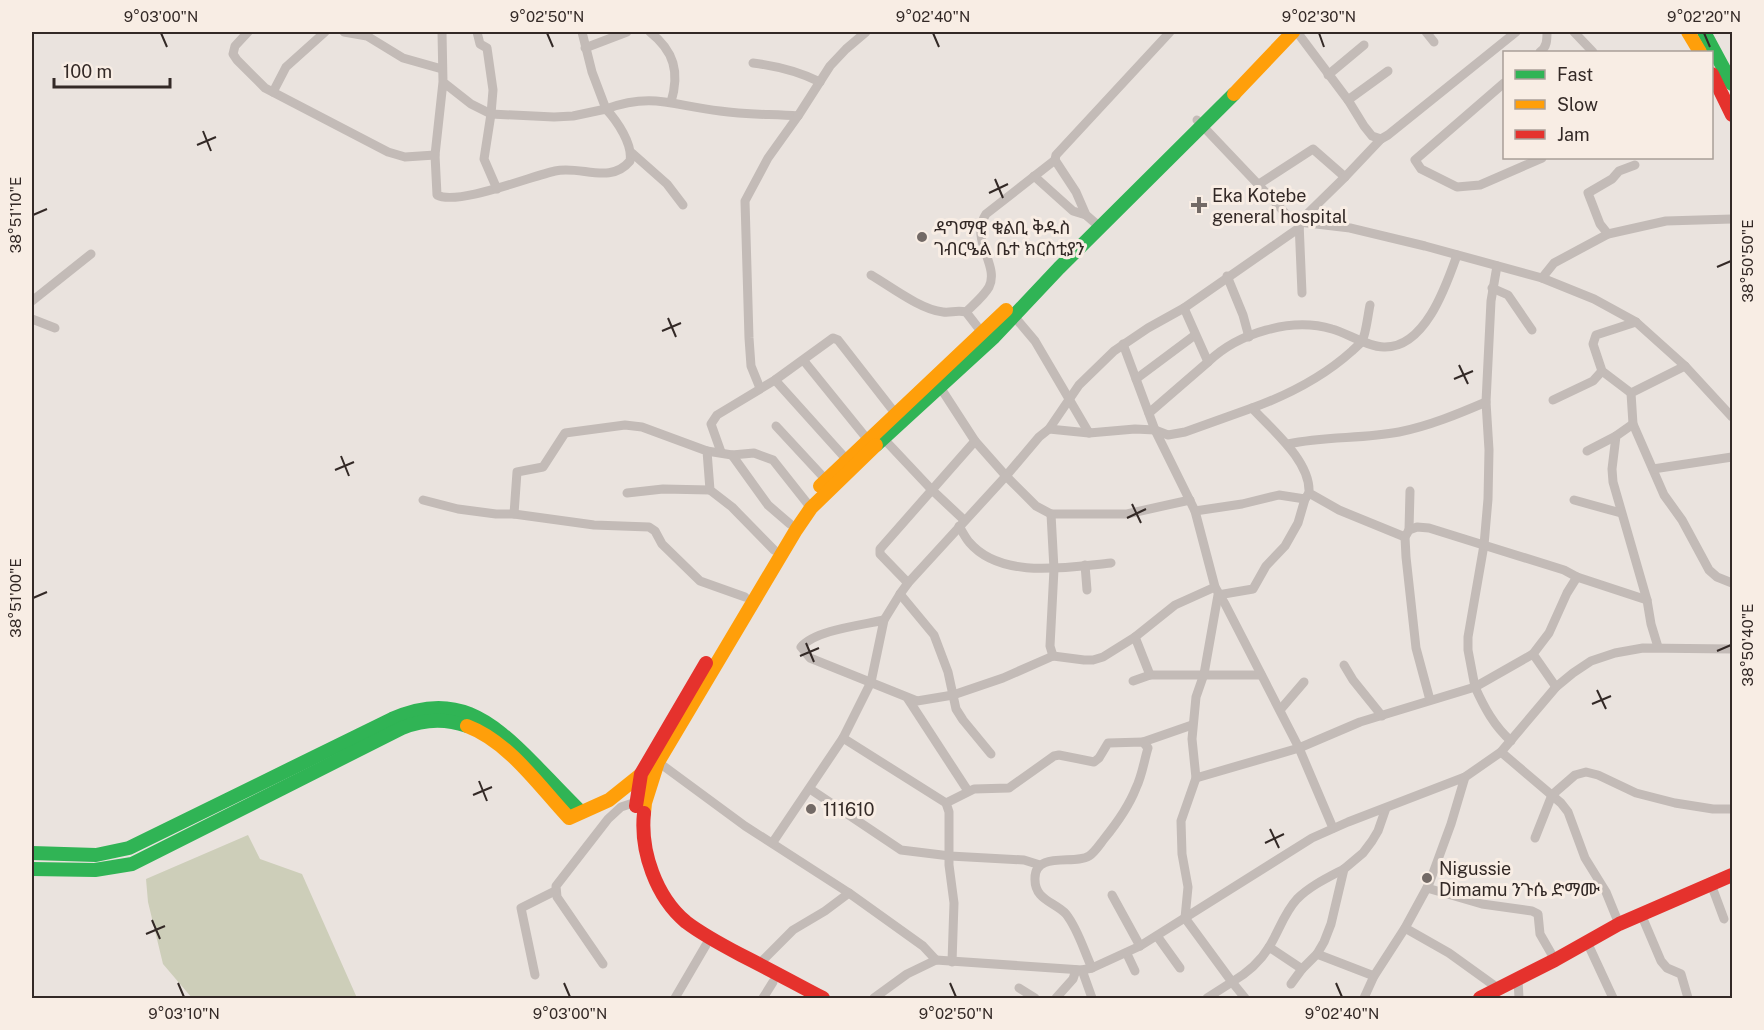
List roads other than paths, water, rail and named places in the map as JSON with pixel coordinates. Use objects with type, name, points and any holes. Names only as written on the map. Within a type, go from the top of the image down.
[{"type":"main road","points":[[1200,123],[1282,32]]},
{"type":"main road","points":[[823,999],[759,963],[714,946],[669,904],[659,888],[645,842],[644,813],[649,786],[658,762],[809,505],[826,480],[895,413],[983,334],[1094,221],[1295,32]]},
{"type":"main road","points":[[1688,32],[1699,51]]},
{"type":"main road","points":[[1704,32],[1732,84]]},
{"type":"main road","points":[[1713,76],[1732,115]]},
{"type":"main road","points":[[805,999],[686,932],[652,894],[636,843],[636,802],[641,774],[790,524],[986,345],[1094,221]]},
{"type":"main road","points":[[32,853],[96,855],[129,849],[385,722],[418,710],[436,707],[471,712],[504,732],[575,815]]},
{"type":"main road","points":[[32,869],[99,870],[117,869],[132,864],[383,737],[407,726],[437,719],[466,724],[495,740],[575,815]]},
{"type":"main road","points":[[575,815],[609,800],[658,762]]},
{"type":"main road","points":[[1480,999],[1619,924],[1732,875]]},
{"type":"street","points":[[248,32],[235,46],[233,54],[256,80],[273,92],[388,152],[405,157],[435,155]]},
{"type":"street","points":[[273,92],[286,67],[325,32]]},
{"type":"street","points":[[344,32],[367,36],[403,58],[442,69]]},
{"type":"street","points":[[442,32],[443,82],[435,155],[436,191],[442,198],[497,189],[561,170],[602,174],[617,172],[630,160],[632,153]]},
{"type":"street","points":[[477,32],[480,44],[487,48],[493,90],[484,159],[497,189]]},
{"type":"street","points":[[582,32],[592,72],[606,109],[617,123],[632,153],[667,184],[683,205]]},
{"type":"street","points":[[585,48],[627,32]]},
{"type":"street","points":[[650,32],[667,47],[672,56],[675,88],[671,102]]},
{"type":"street","points":[[760,388],[752,366],[750,347],[745,201],[768,158],[830,66],[846,48],[866,32]]},
{"type":"street","points":[[966,312],[989,287],[991,273],[980,237],[982,221],[986,214],[1055,160],[1062,147],[1170,32]]},
{"type":"street","points":[[1295,32],[1348,100],[1364,126],[1372,135],[1381,139]]},
{"type":"street","points":[[1426,32],[1434,42]]},
{"type":"street","points":[[773,843],[843,738],[871,682],[884,620],[900,594],[961,523],[1039,437],[1049,429],[1078,385],[1123,344],[1184,308],[1227,276],[1250,264],[1299,225],[1381,139],[1516,32]]},
{"type":"street","points":[[1541,51],[1547,40],[1547,32]]},
{"type":"street","points":[[1573,32],[1592,51]]},
{"type":"street","points":[[1328,75],[1364,45]]},
{"type":"street","points":[[753,63],[789,69],[820,82]]},
{"type":"street","points":[[1348,100],[1388,71]]},
{"type":"street","points":[[443,82],[471,104],[491,114],[573,116],[629,101],[671,102],[717,111],[766,116],[798,116]]},
{"type":"street","points":[[1503,84],[1416,160],[1421,170],[1457,187],[1480,185],[1540,159]]},
{"type":"street","points":[[1200,123],[1299,225],[1350,228],[1388,236],[1542,278],[1594,299],[1636,322],[1685,366],[1732,417]]},
{"type":"street","points":[[1259,184],[1313,149],[1345,177]]},
{"type":"street","points":[[1055,160],[1094,221]]},
{"type":"street","points":[[1608,234],[1600,224],[1588,193],[1612,179],[1619,171],[1635,165]]},
{"type":"street","points":[[1034,176],[1072,211],[1094,221]]},
{"type":"street","points":[[1542,278],[1554,262],[1608,234],[1666,221],[1732,219]]},
{"type":"street","points":[[1299,225],[1302,293]]},
{"type":"street","points":[[32,301],[91,254]]},
{"type":"street","points":[[1149,413],[1231,344],[1284,326],[1311,324],[1384,347],[1411,338],[1422,327],[1435,306],[1448,281],[1457,255]]},
{"type":"street","points":[[1497,266],[1492,288],[1486,402],[1489,450],[1488,500],[1484,545],[1467,650],[1475,687],[1484,706],[1499,731],[1511,741]]},
{"type":"street","points":[[871,275],[922,306],[943,312],[957,310],[966,312],[983,334]]},
{"type":"street","points":[[1227,276],[1243,315],[1249,337]]},
{"type":"street","points":[[1492,288],[1508,295],[1532,330]]},
{"type":"street","points":[[1049,429],[1089,433],[1135,429],[1155,430],[1168,435],[1185,432],[1278,398],[1323,374],[1362,341],[1370,305]]},
{"type":"street","points":[[1184,308],[1208,362]]},
{"type":"street","points":[[1013,315],[1035,341],[1089,433]]},
{"type":"street","points":[[32,319],[55,328]]},
{"type":"street","points":[[1636,322],[1600,333],[1594,338],[1593,344],[1602,371],[1631,393],[1633,424],[1664,495],[1682,520],[1710,570],[1717,577],[1732,584]]},
{"type":"street","points":[[1136,379],[1195,335]]},
{"type":"street","points":[[721,452],[712,429],[713,419],[717,414],[804,361],[830,339],[838,340],[895,413]]},
{"type":"street","points":[[1123,344],[1155,430],[1195,511],[1216,591],[1226,604],[1299,748],[1333,828]]},
{"type":"street","points":[[804,361],[868,440]]},
{"type":"street","points":[[1631,393],[1685,366]]},
{"type":"street","points":[[1554,400],[1593,381],[1602,371]]},
{"type":"street","points":[[775,380],[846,460]]},
{"type":"street","points":[[940,387],[975,441],[1006,476],[1042,511],[1051,514],[1127,514],[1190,500]]},
{"type":"street","points":[[1288,444],[1331,437],[1400,432],[1427,425],[1486,402]]},
{"type":"street","points":[[884,620],[820,635],[801,647],[810,657],[917,702],[953,695],[1003,678],[1053,656],[1093,660],[1103,657],[1135,637],[1175,605],[1216,591],[1253,589],[1266,566],[1288,541],[1298,523],[1309,487],[1302,467],[1288,444],[1252,408]]},
{"type":"street","points":[[1587,451],[1633,424]]},
{"type":"street","points":[[514,514],[517,472],[543,467],[562,435],[568,431],[625,425],[642,427],[707,450],[732,455],[754,453],[773,460],[809,505]]},
{"type":"street","points":[[776,426],[826,480]]},
{"type":"street","points":[[1616,436],[1613,476],[1658,647]]},
{"type":"street","points":[[884,438],[961,523],[969,542],[985,556],[1003,563],[1029,568],[1054,569],[1111,563]]},
{"type":"street","points":[[908,583],[880,554],[880,549],[975,441]]},
{"type":"street","points":[[707,450],[710,490]]},
{"type":"street","points":[[732,455],[768,505],[790,524]]},
{"type":"street","points":[[1653,469],[1732,457]]},
{"type":"street","points":[[627,493],[663,489],[710,490],[732,507],[774,550]]},
{"type":"street","points":[[1410,491],[1407,533],[1416,648],[1430,700]]},
{"type":"street","points":[[1195,511],[1242,504],[1279,495],[1307,496],[1339,510],[1407,533],[1417,527],[1429,528],[1564,570],[1577,577],[1647,600]]},
{"type":"street","points":[[423,500],[458,509],[594,525],[649,527],[700,581],[745,597]]},
{"type":"street","points":[[1574,500],[1621,513]]},
{"type":"street","points":[[1051,514],[1054,569],[1050,646],[1053,656]]},
{"type":"street","points":[[1085,565],[1087,590]]},
{"type":"street","points":[[1196,778],[1299,748],[1360,722],[1475,687],[1533,654],[1549,633],[1577,577]]},
{"type":"street","points":[[1216,591],[1204,674],[1196,698],[1192,725],[1196,778],[1181,822],[1182,854],[1188,887],[1185,918],[1245,999]]},
{"type":"street","points":[[900,594],[934,635],[948,672],[957,709],[963,720],[991,754]]},
{"type":"street","points":[[1135,637],[1150,675]]},
{"type":"street","points":[[874,999],[907,974],[936,960],[1079,970],[1092,968],[1127,954],[1312,838],[1465,777],[1501,752],[1556,687],[1591,661],[1615,653],[1658,647],[1732,649]]},
{"type":"street","points":[[1533,654],[1556,687]]},
{"type":"street","points":[[1344,665],[1382,716]]},
{"type":"street","points":[[1133,681],[1150,675],[1261,675]]},
{"type":"street","points":[[1280,710],[1304,682]]},
{"type":"street","points":[[908,699],[968,791]]},
{"type":"street","points":[[946,803],[968,791],[1009,788],[1059,754],[1094,762],[1108,743],[1143,742],[1192,725]]},
{"type":"street","points":[[843,738],[946,803],[950,812],[950,865],[954,903],[952,962]]},
{"type":"street","points":[[810,789],[901,850],[951,856],[1024,860],[1040,865],[1055,860],[1085,858],[1091,855],[1118,822],[1136,789],[1148,748],[1143,742]]},
{"type":"street","points":[[1501,752],[1552,795],[1568,813],[1585,858],[1606,892],[1619,924]]},
{"type":"street","points":[[658,762],[745,826],[849,893],[923,946],[936,960]]},
{"type":"street","points":[[1535,838],[1552,795],[1575,775],[1586,772],[1598,775],[1636,794],[1685,804],[1732,809]]},
{"type":"street","points":[[1364,999],[1374,976],[1427,888],[1451,824],[1465,777]]},
{"type":"street","points":[[603,964],[563,907],[555,891],[556,885],[608,819],[621,807],[636,802]]},
{"type":"street","points":[[1207,999],[1259,961],[1296,900],[1318,882],[1344,869],[1364,853],[1372,841],[1386,808]]},
{"type":"street","points":[[1040,865],[1035,877],[1040,893],[1044,899],[1064,912],[1092,968]]},
{"type":"street","points":[[1291,984],[1317,954],[1324,942],[1331,924],[1344,869]]},
{"type":"street","points":[[1711,884],[1724,919]]},
{"type":"street","points":[[1427,888],[1482,904],[1532,911],[1538,914],[1540,934],[1555,960]]},
{"type":"street","points":[[535,975],[521,908],[555,891]]},
{"type":"street","points":[[759,963],[793,930],[849,893]]},
{"type":"street","points":[[1112,895],[1140,946]]},
{"type":"street","points":[[1641,914],[1661,961],[1667,968],[1681,974],[1688,999]]},
{"type":"street","points":[[1405,928],[1449,953],[1499,989]]},
{"type":"street","points":[[1157,936],[1180,968]]},
{"type":"street","points":[[1587,942],[1613,999]]},
{"type":"street","points":[[675,999],[714,946]]},
{"type":"street","points":[[1269,947],[1302,969]]},
{"type":"street","points":[[1127,954],[1135,971]]},
{"type":"street","points":[[1317,954],[1374,976]]},
{"type":"street","points":[[1056,999],[1079,970]]},
{"type":"street","points":[[1079,970],[1092,999]]},
{"type":"street","points":[[1518,980],[1520,999]]},
{"type":"street","points":[[763,999],[773,982]]},
{"type":"street","points":[[1019,988],[1035,999]]},
{"type":"place","name":"Eka Kotebe general hospital","points":[[1199,205]]},
{"type":"place","name":"ዳግማዊ ቁልቢ ቅዱስ ገብርዔል ቤተ ክርስቲያን","points":[[922,237]]},
{"type":"place","name":"111610","points":[[811,809]]},
{"type":"place","name":"Nigussie Dimamu ንጉሴ ድማሙ","points":[[1427,878]]}]
